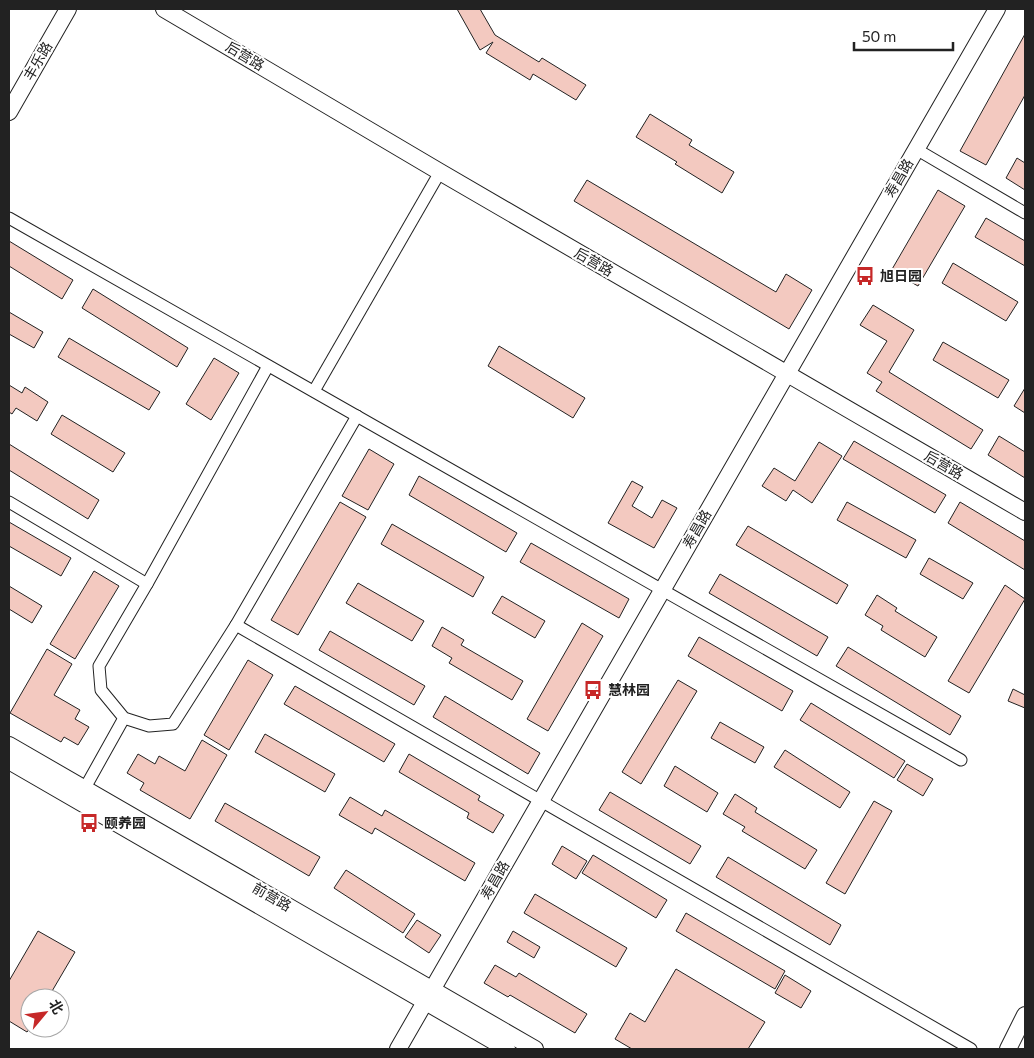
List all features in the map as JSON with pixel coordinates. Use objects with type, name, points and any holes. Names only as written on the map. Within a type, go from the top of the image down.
[{"type":"street","name":"丰乐路","points":[[9,93],[58,9]]},
{"type":"street","name":"丰乐路","points":[[9,112],[68,9]]},
{"type":"street","name":"后营路","points":[[164,9],[440,172],[1025,512]]},
{"type":"street","name":"寿昌路","points":[[398,1049],[450,968],[545,804],[919,151],[997,9]]},
{"type":"street","name":"寿昌路","points":[[919,151],[1006,9]]},
{"type":"street","points":[[919,151],[1025,213]]},
{"type":"street","points":[[314,391],[440,172]]},
{"type":"street","points":[[9,218],[962,760]]},
{"type":"street","points":[[268,366],[100,666],[100,690],[124,718],[150,726],[173,724],[236,625],[357,416]]},
{"type":"street","points":[[9,502],[147,584]]},
{"type":"street","points":[[236,625],[971,1049]]},
{"type":"street","points":[[81,795],[124,718]]},
{"type":"street","name":"前营路","points":[[9,745],[81,795]]},
{"type":"street","name":"前营路","points":[[9,761],[81,795],[408,984]]},
{"type":"street","points":[[450,968],[408,984],[417,992],[432,995],[535,1049]]},
{"type":"street","points":[[432,995],[507,1049]]},
{"type":"street","name":"寿昌路","points":[[408,1049],[432,995]]},
{"type":"street","points":[[1008,1049],[1025,1014]]},
{"type":"building","points":[[457,9],[480,9],[495,35],[539,62],[542,58],[586,85],[576,100],[533,74],[530,80],[486,53],[493,42],[480,50]]},
{"type":"building","points":[[1025,34],[1025,95],[986,165],[960,151]]},
{"type":"building","points":[[650,114],[692,140],[689,145],[734,172],[722,193],[636,137]]},
{"type":"building","points":[[1017,158],[1025,163],[1025,190],[1006,178]]},
{"type":"building","points":[[587,180],[776,292],[786,274],[812,290],[789,329],[574,201]]},
{"type":"building","points":[[938,190],[965,206],[918,286],[891,271]]},
{"type":"building","points":[[986,218],[1025,241],[1025,266],[975,237]]},
{"type":"building","points":[[9,241],[73,280],[62,299],[9,266]]},
{"type":"building","points":[[953,263],[1018,302],[1006,321],[942,283]]},
{"type":"building","points":[[93,289],[188,348],[177,367],[82,308]]},
{"type":"building","points":[[873,305],[914,330],[889,372],[983,430],[971,449],[876,391],[882,382],[867,373],[887,341],[860,325]]},
{"type":"building","points":[[9,312],[43,332],[34,348],[9,334]]},
{"type":"building","points":[[69,338],[160,392],[149,410],[58,357]]},
{"type":"building","points":[[943,342],[1009,380],[998,398],[933,360]]},
{"type":"building","points":[[499,346],[585,398],[573,418],[488,366]]},
{"type":"building","points":[[214,358],[239,373],[211,420],[186,404]]},
{"type":"building","points":[[9,385],[22,393],[25,387],[48,402],[37,421],[16,408],[12,414],[9,412]]},
{"type":"building","points":[[1025,388],[1025,413],[1014,406]]},
{"type":"building","points":[[62,415],[125,453],[113,472],[51,434]]},
{"type":"building","points":[[999,436],[1025,452],[1025,478],[988,455]]},
{"type":"building","points":[[854,441],[946,495],[935,513],[843,459]]},
{"type":"building","points":[[819,442],[842,456],[812,503],[793,490],[786,501],[762,486],[774,468],[795,481]]},
{"type":"building","points":[[9,444],[99,500],[88,519],[9,470]]},
{"type":"building","points":[[369,449],[394,464],[368,510],[342,496]]},
{"type":"building","points":[[419,476],[517,533],[506,552],[409,495]]},
{"type":"building","points":[[632,481],[643,487],[632,506],[652,518],[662,500],[677,508],[654,548],[608,523]]},
{"type":"building","points":[[340,502],[366,517],[298,635],[271,620]]},
{"type":"building","points":[[847,502],[916,540],[906,558],[837,520]]},
{"type":"building","points":[[960,502],[1025,541],[1025,570],[948,523]]},
{"type":"building","points":[[9,522],[71,558],[61,576],[9,546]]},
{"type":"building","points":[[392,524],[484,577],[473,597],[381,544]]},
{"type":"building","points":[[748,526],[848,585],[837,604],[736,545]]},
{"type":"building","points":[[531,543],[629,599],[619,618],[520,562]]},
{"type":"building","points":[[929,558],[973,583],[963,599],[920,574]]},
{"type":"building","points":[[94,571],[119,586],[75,659],[50,644]]},
{"type":"building","points":[[720,574],[828,637],[817,656],[709,593]]},
{"type":"building","points":[[358,583],[424,621],[412,641],[346,603]]},
{"type":"building","points":[[1005,585],[1025,599],[969,693],[948,681]]},
{"type":"building","points":[[9,586],[42,606],[32,623],[9,609]]},
{"type":"building","points":[[877,595],[897,608],[895,611],[937,637],[925,657],[881,630],[883,626],[865,615]]},
{"type":"building","points":[[502,596],[545,621],[535,638],[492,613]]},
{"type":"building","points":[[582,623],[603,636],[548,731],[527,719]]},
{"type":"building","points":[[442,627],[464,640],[461,645],[523,681],[512,700],[449,663],[452,658],[432,646]]},
{"type":"building","points":[[330,631],[425,686],[414,705],[319,650]]},
{"type":"building","points":[[699,637],[793,691],[782,711],[688,656]]},
{"type":"building","points":[[848,647],[961,716],[950,735],[836,666]]},
{"type":"building","points":[[47,649],[72,664],[54,695],[80,710],[75,719],[89,727],[78,745],[64,737],[61,742],[10,713]]},
{"type":"building","points":[[248,660],[273,675],[229,750],[204,735]]},
{"type":"building","points":[[678,680],[697,691],[641,784],[622,772]]},
{"type":"building","points":[[295,686],[395,744],[384,762],[284,704]]},
{"type":"building","points":[[1013,689],[1025,695],[1025,708],[1008,701]]},
{"type":"building","points":[[445,696],[540,753],[528,774],[433,717]]},
{"type":"building","points":[[811,703],[905,761],[894,778],[800,720]]},
{"type":"building","points":[[720,722],[764,747],[755,763],[711,738]]},
{"type":"building","points":[[265,734],[335,774],[325,792],[255,752]]},
{"type":"building","points":[[202,740],[227,755],[190,819],[140,790],[144,783],[127,773],[138,754],[155,764],[159,756],[185,771]]},
{"type":"building","points":[[785,750],[850,792],[840,808],[774,767]]},
{"type":"building","points":[[409,754],[480,796],[478,800],[504,815],[493,833],[467,818],[469,813],[399,772]]},
{"type":"building","points":[[907,764],[933,779],[923,796],[897,780]]},
{"type":"building","points":[[675,766],[718,793],[707,812],[664,786]]},
{"type":"building","points":[[610,792],[701,846],[690,864],[599,810]]},
{"type":"building","points":[[735,794],[757,808],[755,812],[817,850],[805,869],[742,831],[745,827],[723,814]]},
{"type":"building","points":[[350,797],[382,816],[385,810],[475,863],[465,881],[375,828],[372,834],[339,815]]},
{"type":"building","points":[[874,801],[892,811],[845,894],[826,883]]},
{"type":"building","points":[[225,803],[320,857],[309,876],[215,821]]},
{"type":"building","points":[[562,846],[587,861],[576,879],[552,864]]},
{"type":"building","points":[[593,855],[667,900],[656,918],[582,873]]},
{"type":"building","points":[[728,857],[841,925],[830,945],[716,877]]},
{"type":"building","points":[[346,870],[415,914],[403,933],[334,888]]},
{"type":"building","points":[[535,894],[627,948],[616,967],[524,913]]},
{"type":"building","points":[[686,913],[785,971],[775,989],[676,931]]},
{"type":"building","points":[[417,920],[441,935],[429,953],[405,937]]},
{"type":"building","points":[[38,931],[75,952],[54,988],[20,988],[20,1028],[9,1021],[9,981]]},
{"type":"building","points":[[513,931],[540,947],[534,958],[507,942]]},
{"type":"building","points":[[495,965],[516,977],[519,973],[587,1014],[575,1033],[510,995],[508,997],[484,983]]},
{"type":"building","points":[[676,969],[765,1022],[748,1049],[632,1049],[615,1039],[630,1013],[645,1022]]},
{"type":"building","points":[[785,975],[811,991],[801,1008],[775,993]]},
{"type":"place","name":"旭日园","points":[[865,276]]},
{"type":"place","name":"慧林园","points":[[593,690]]},
{"type":"place","name":"颐养园","points":[[89,823]]}]
